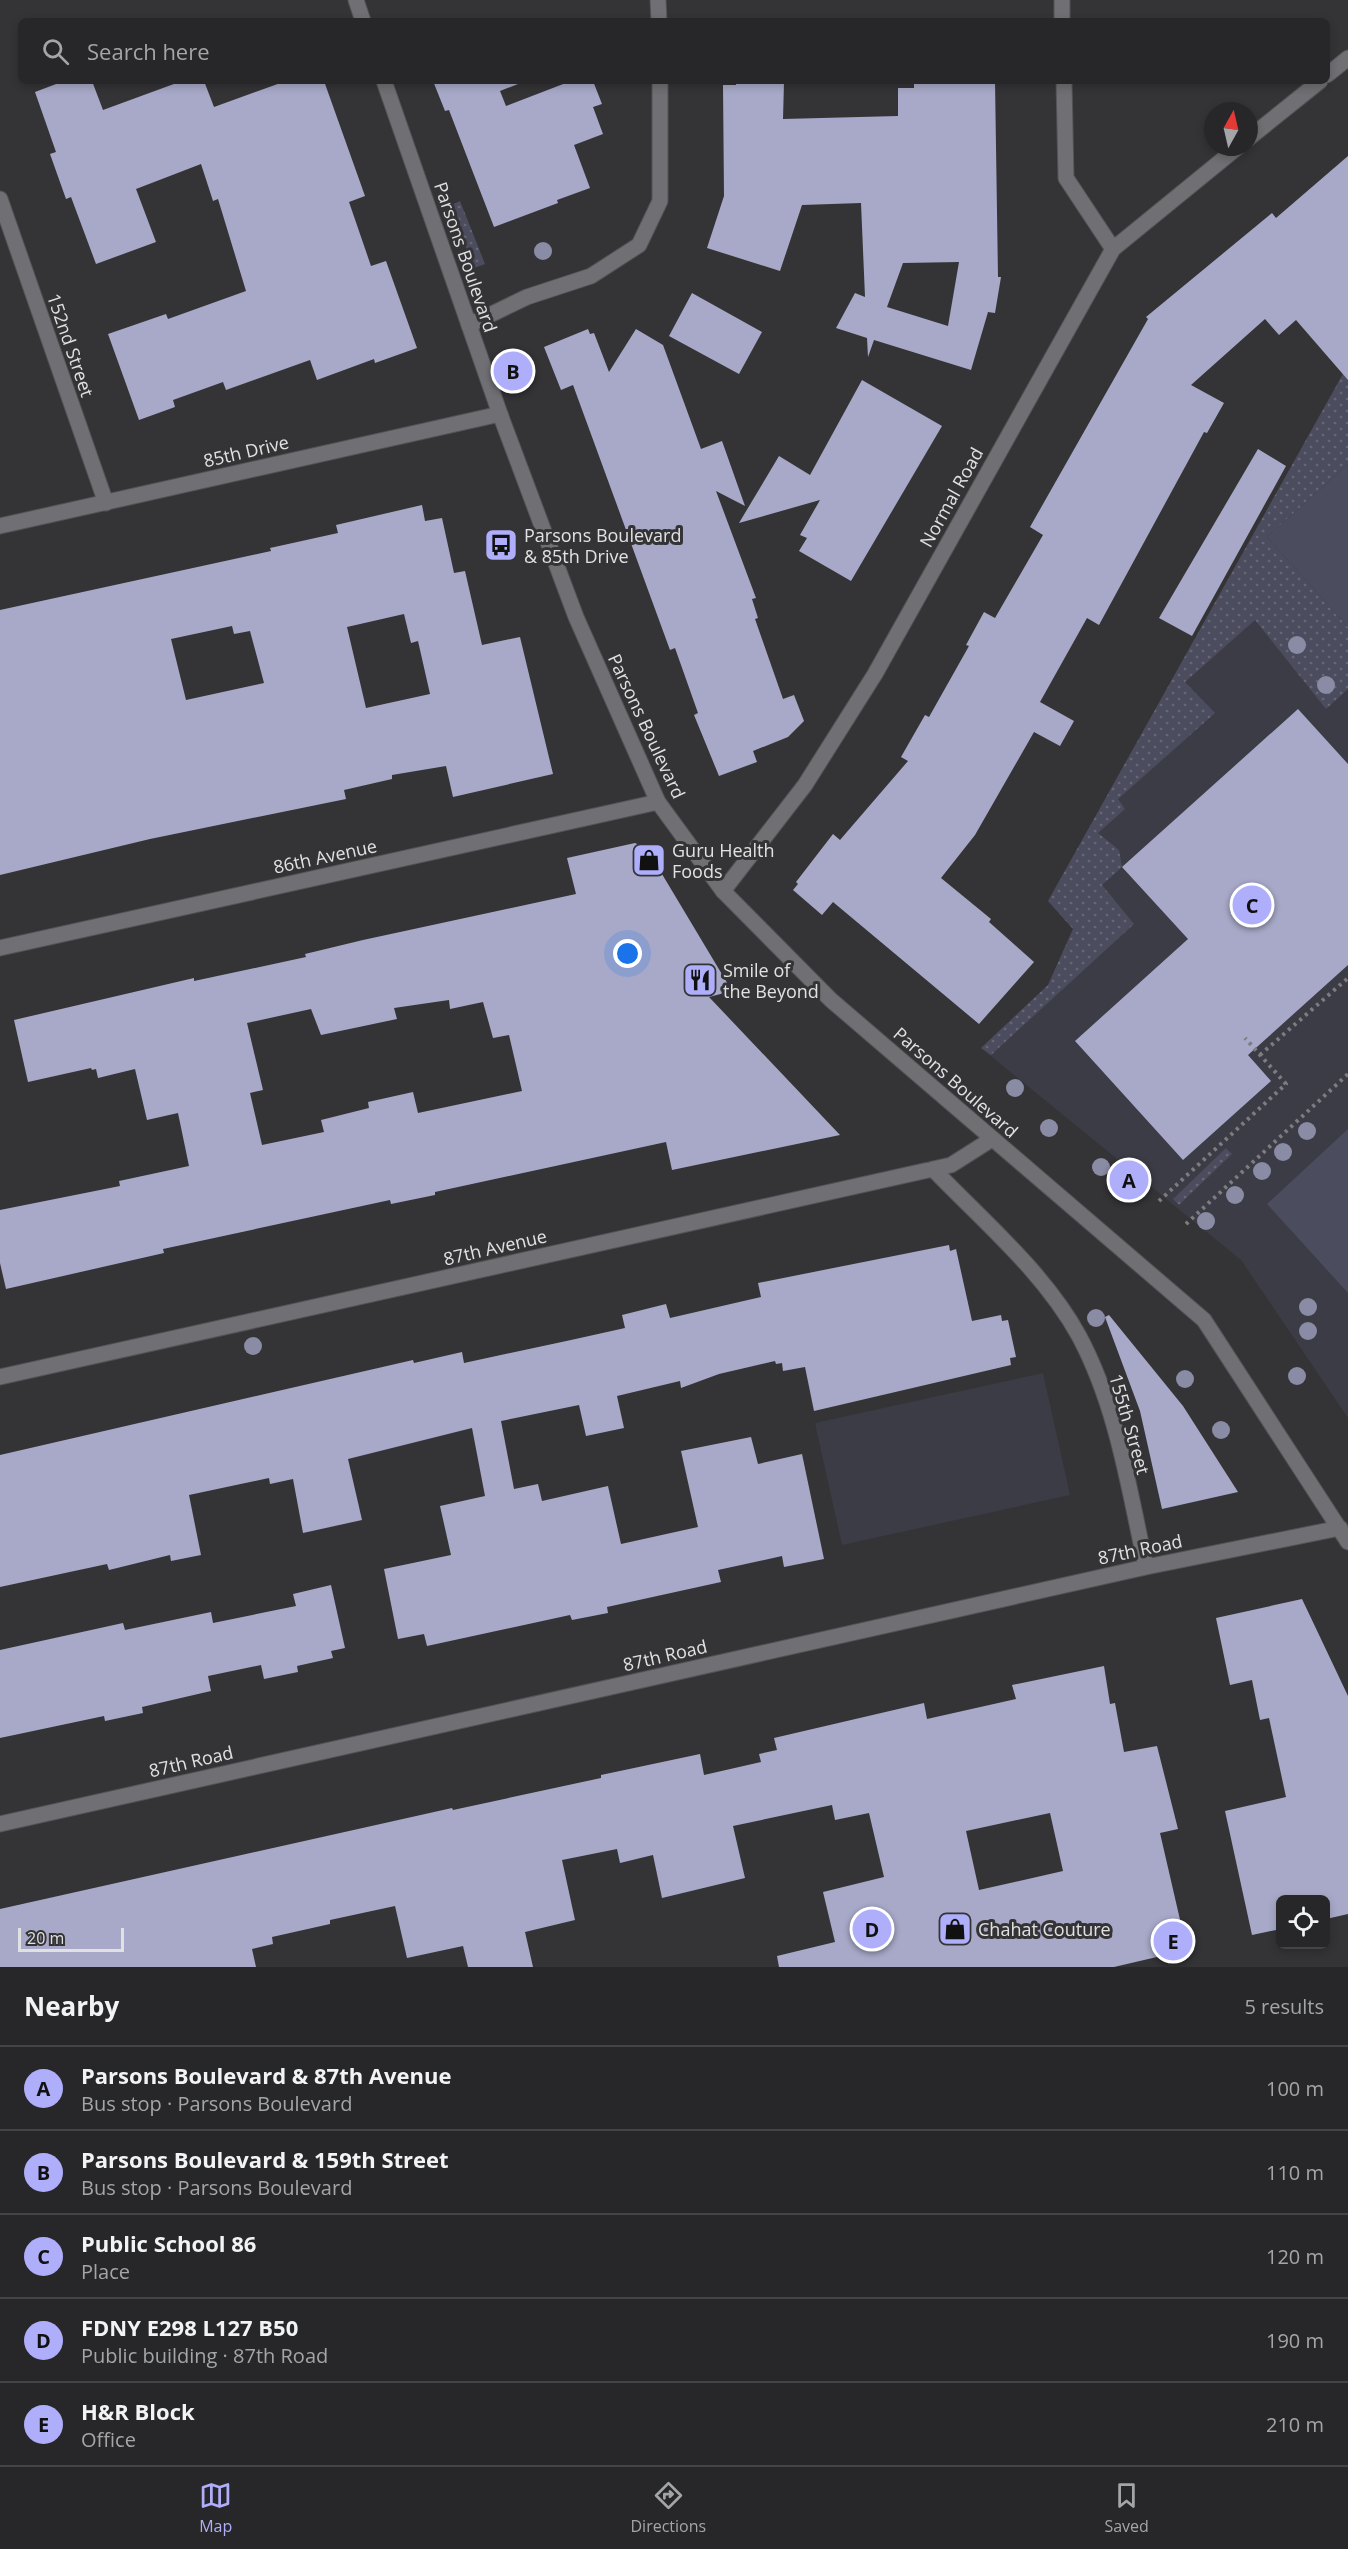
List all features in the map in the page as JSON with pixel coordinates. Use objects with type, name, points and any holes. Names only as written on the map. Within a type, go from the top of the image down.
[{"type":"street","points":[[356,0],[362,18]]},
{"type":"street","points":[[658,0],[659,18]]},
{"type":"street","points":[[1062,0],[1062,18]]},
{"type":"street","points":[[1330,73],[1348,58]]},
{"type":"street","name":"Parsons Boulevard","points":[[385,84],[500,414],[576,617],[658,802],[723,891],[831,1000],[1204,1320],[1348,1542]]},
{"type":"street","points":[[469,325],[527,297],[591,276],[639,245],[660,201],[660,84]]},
{"type":"street","points":[[1064,84],[1066,178],[1113,249]]},
{"type":"street","points":[[1258,131],[1316,84]]},
{"type":"street","name":"Normal Road","points":[[723,891],[805,785],[875,674],[1113,249],[1227,156]]},
{"type":"street","name":"152nd Street","points":[[0,199],[105,503]]},
{"type":"street","name":"85th Drive","points":[[0,526],[500,414]]},
{"type":"street","name":"86th Avenue","points":[[0,948],[658,802]]},
{"type":"street","name":"87th Avenue","points":[[0,1377],[951,1165],[992,1139]]},
{"type":"street","name":"155th Street","points":[[933,1169],[1042,1283],[1079,1336],[1112,1417],[1146,1567]]},
{"type":"street","name":"87th Road","points":[[0,1824],[1146,1567],[1340,1528]]},
{"type":"path","points":[[1260,1055],[1348,978]]},
{"type":"path","points":[[1159,1201],[1286,1084],[1245,1038]]},
{"type":"path","points":[[1186,1224],[1348,1074]]},
{"type":"shaded area","points":[[460,201],[485,264],[474,268],[449,206]]},
{"type":"shaded area","points":[[1348,365],[1348,1418],[1241,1260],[981,1048],[1048,985],[1073,929],[1048,901]]},
{"type":"shaded area","points":[[1348,365],[1348,464],[1267,537],[1348,627],[1348,689],[1326,709],[1255,620],[1185,682],[1215,713],[1118,799],[1125,809],[1098,833],[1119,850],[1122,867],[1102,885],[1134,924],[991,1055],[981,1048],[1048,985],[1073,929],[1048,901]]},
{"type":"shaded area","points":[[1348,464],[1348,627],[1267,537]]},
{"type":"shaded area","points":[[1348,1129],[1348,1293],[1267,1204]]},
{"type":"shaded area","points":[[1226,1148],[1232,1154],[1179,1205],[1173,1199]]},
{"type":"shaded area","points":[[1043,1373],[1070,1495],[842,1545],[815,1423]]},
{"type":"building","points":[[56,84],[93,84],[103,110],[174,84],[205,84],[214,107],[278,84],[325,84],[365,196],[349,202],[371,266],[386,261],[417,348],[375,363],[374,359],[317,380],[310,360],[226,390],[223,382],[173,400],[175,407],[139,420],[108,334],[166,314],[168,319],[246,291],[218,199],[213,201],[201,164],[136,189],[156,242],[96,264],[71,197],[66,199],[50,154],[56,152],[35,92]]},
{"type":"building","points":[[434,84],[518,84],[500,91],[506,106],[563,84],[594,84],[602,104],[593,107],[603,134],[574,145],[590,188],[557,200],[558,203],[494,227],[449,110],[445,111]]},
{"type":"building","points":[[784,84],[783,119],[898,116],[898,88],[914,88],[914,84],[995,84],[998,277],[1001,277],[995,313],[988,312],[971,370],[874,340],[868,357],[867,338],[836,328],[855,293],[865,297],[861,203],[802,205],[780,271],[707,248],[724,196],[723,85]],"holes":[[[959,262],[948,326],[887,307],[903,263]]]},
{"type":"building","points":[[1348,156],[1348,380],[1296,320],[1279,335],[1265,319],[1191,385],[1224,403],[1207,433],[1204,432],[1099,625],[1087,618],[1040,702],[1074,721],[1060,746],[1034,732],[975,835],[941,878],[991,919],[989,922],[1034,962],[979,1024],[833,902],[822,915],[793,890],[798,884],[796,882],[833,834],[840,840],[908,761],[901,757],[925,715],[929,717],[969,646],[966,645],[984,612],[995,618],[1043,535],[1030,527],[1148,319],[1146,317],[1272,213],[1276,218]]},
{"type":"building","points":[[692,293],[762,332],[739,374],[669,336]]},
{"type":"building","points":[[588,329],[590,334],[594,333],[609,372],[636,329],[663,345],[701,449],[722,441],[745,506],[716,491],[756,598],[752,599],[758,618],[755,619],[783,699],[794,695],[804,721],[788,737],[753,751],[757,762],[719,776],[694,715],[698,713],[675,648],[670,650],[573,385],[561,390],[544,347]]},
{"type":"building","points":[[862,380],[942,426],[851,581],[799,551],[807,538],[800,535],[820,500],[739,523],[779,456],[810,475]]},
{"type":"building","points":[[1258,449],[1286,466],[1192,636],[1159,618]]},
{"type":"building","points":[[422,505],[425,521],[442,518],[454,573],[465,571],[482,645],[520,637],[553,774],[453,797],[446,766],[392,775],[392,779],[344,790],[346,799],[150,839],[0,875],[0,610],[271,551],[270,548],[338,533],[336,525]],"holes":[[[404,614],[411,643],[418,641],[430,694],[366,708],[347,627]],[[232,626],[234,634],[250,631],[264,683],[186,700],[171,639]]]},
{"type":"building","points":[[1298,709],[1348,764],[1348,965],[1248,1055],[1271,1081],[1183,1160],[1075,1041],[1188,939],[1122,867]]},
{"type":"building","points":[[635,843],[647,849],[732,991],[709,997],[840,1135],[672,1170],[666,1142],[435,1192],[435,1195],[391,1204],[390,1200],[163,1249],[164,1253],[6,1289],[0,1263],[0,1210],[120,1186],[119,1181],[189,1166],[178,1113],[147,1120],[135,1069],[98,1078],[96,1069],[91,1068],[28,1082],[14,1020],[194,978],[194,981],[306,957],[305,954],[363,940],[576,894],[567,858]],"holes":[[[449,1000],[450,1009],[483,1002],[493,1038],[509,1035],[522,1091],[418,1113],[413,1092],[368,1102],[369,1108],[321,1120],[324,1132],[262,1145],[250,1093],[263,1090],[247,1023],[311,1009],[321,1035],[397,1019],[394,1008]]]},
{"type":"building","points":[[949,1245],[950,1251],[956,1249],[972,1321],[1001,1315],[1002,1321],[1008,1320],[1016,1357],[1010,1358],[1011,1365],[814,1411],[805,1367],[783,1371],[782,1363],[776,1364],[775,1361],[719,1374],[681,1388],[680,1381],[617,1396],[624,1428],[586,1436],[579,1405],[501,1421],[514,1489],[538,1484],[542,1501],[608,1486],[621,1544],[698,1527],[681,1451],[751,1437],[758,1464],[802,1454],[824,1559],[784,1567],[782,1556],[718,1570],[721,1582],[607,1607],[608,1613],[572,1620],[570,1615],[427,1646],[424,1634],[398,1639],[384,1569],[451,1555],[440,1506],[485,1496],[472,1428],[348,1459],[362,1520],[303,1533],[293,1479],[270,1484],[269,1478],[189,1495],[201,1555],[171,1561],[170,1555],[109,1570],[107,1564],[0,1587],[0,1455],[413,1360],[414,1363],[462,1352],[464,1363],[571,1340],[625,1328],[622,1315],[666,1304],[670,1318],[761,1297],[758,1283]]},
{"type":"building","points":[[1109,1315],[1183,1406],[1238,1492],[1162,1509],[1140,1411],[1105,1317]]},
{"type":"building","points":[[331,1585],[345,1648],[331,1651],[333,1658],[297,1666],[298,1672],[264,1679],[261,1665],[208,1676],[211,1691],[142,1707],[143,1713],[105,1721],[104,1716],[0,1738],[0,1650],[123,1623],[125,1630],[211,1612],[213,1623],[296,1606],[293,1594]]},
{"type":"building","points":[[1302,1599],[1348,1696],[1348,1914],[1330,1918],[1330,1895],[1276,1895],[1276,1930],[1252,1935],[1225,1811],[1286,1797],[1269,1718],[1260,1720],[1252,1680],[1230,1685],[1216,1618]]},
{"type":"building","points":[[1104,1666],[1110,1704],[1115,1703],[1124,1752],[1157,1746],[1178,1829],[1160,1833],[1187,1950],[1114,1967],[779,1967],[777,1956],[835,1942],[823,1892],[884,1877],[869,1813],[835,1820],[832,1805],[733,1826],[745,1878],[662,1898],[653,1855],[620,1863],[617,1849],[562,1860],[575,1920],[525,1932],[533,1967],[468,1967],[463,1946],[407,1958],[395,1906],[330,1920],[330,1924],[272,1937],[273,1944],[252,1949],[256,1967],[0,1967],[0,1909],[452,1808],[453,1810],[601,1778],[601,1775],[700,1754],[704,1775],[761,1762],[759,1754],[777,1750],[774,1738],[924,1703],[927,1719],[1016,1699],[1012,1685]],"holes":[[[1050,1813],[1063,1871],[979,1890],[966,1831]]]},
{"type":"place","name":"Parsons Boulevard & 159th Street","points":[[513,371]]},
{"type":"place","name":"Parsons Boulevard & 85th Drive","points":[[501,545]]},
{"type":"place","name":"Guru Health Foods","points":[[649,860]]},
{"type":"place","name":"Public School 86","points":[[1252,905]]},
{"type":"place","name":"Smile of the Beyond","points":[[700,980]]},
{"type":"place","name":"Parsons Boulevard & 87th Avenue","points":[[1129,1180]]},
{"type":"place","name":"FDNY E298 L127 B50","points":[[872,1929]]},
{"type":"place","name":"Chahat Couture","points":[[955,1929]]},
{"type":"place","name":"H&R Block","points":[[1173,1941]]}]
